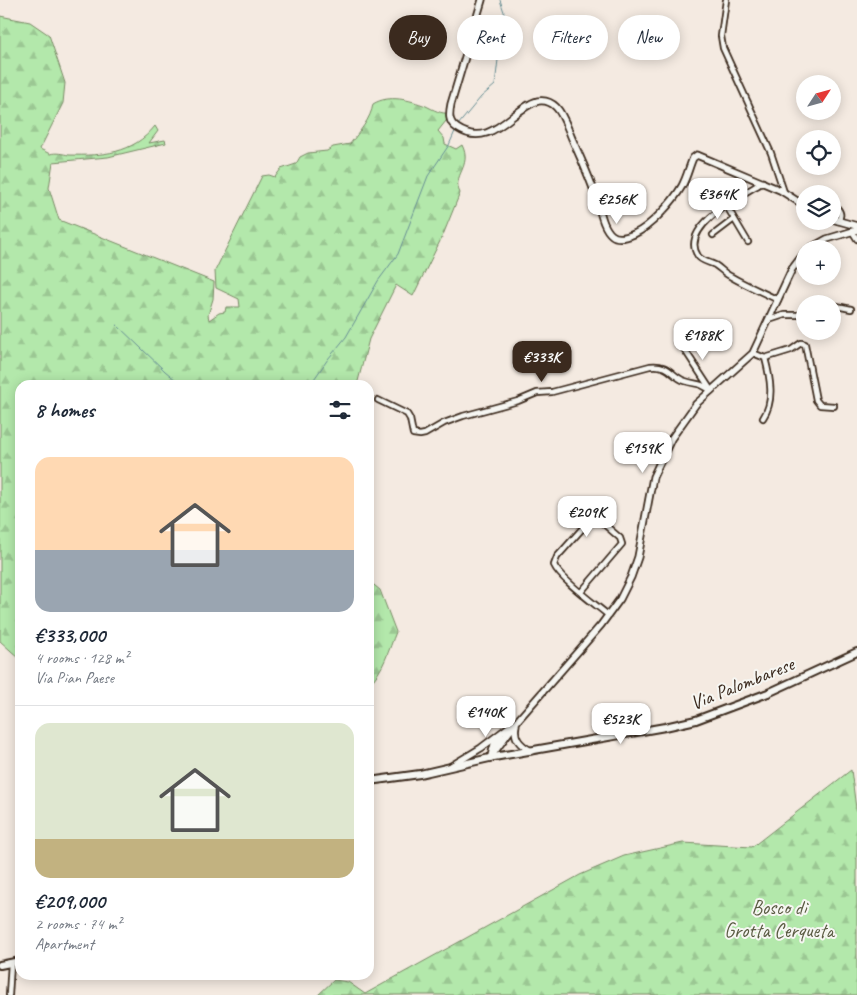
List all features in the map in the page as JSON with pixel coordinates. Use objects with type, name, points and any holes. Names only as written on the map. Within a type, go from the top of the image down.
[{"type":"main road","name":"Via Palombarese","points":[[374,781],[420,774],[490,758],[696,720],[768,693],[857,652]]},
{"type":"main road","points":[[0,965],[15,962]]},
{"type":"street","points":[[482,0],[450,107],[450,119],[458,128],[473,134],[488,132],[506,123],[533,103],[542,101],[552,104],[563,118],[594,190],[607,229],[612,235],[617,238],[626,237],[637,233],[651,222],[681,188],[690,164],[696,155],[701,155],[762,182],[796,200]]},
{"type":"street","points":[[725,1],[721,36],[723,48],[771,153],[784,192]]},
{"type":"street","points":[[762,182],[726,205],[700,227],[695,241],[697,255],[700,258],[718,266],[732,277],[778,300]]},
{"type":"street","points":[[726,205],[748,242]]},
{"type":"street","points":[[713,236],[734,219]]},
{"type":"street","points":[[841,223],[855,229]]},
{"type":"street","points":[[855,229],[857,239]]},
{"type":"street","points":[[824,240],[855,229]]},
{"type":"street","points":[[490,758],[518,720],[608,615],[621,596],[636,562],[651,483],[662,457],[681,422],[696,404],[754,353],[796,264]]},
{"type":"street","points":[[841,306],[852,309]]},
{"type":"street","points":[[769,320],[782,316],[796,315]]},
{"type":"street","points":[[679,341],[711,391]]},
{"type":"street","points":[[754,353],[765,358],[791,350],[801,343],[805,344],[816,400],[820,404],[834,406]]},
{"type":"street","points":[[763,418],[769,407],[770,383],[765,358]]},
{"type":"street","points":[[378,400],[407,414],[413,434],[420,436],[459,417],[518,401],[535,393],[552,392],[652,366],[667,368],[684,380],[700,383],[711,391]]},
{"type":"street","points":[[581,592],[622,544],[619,536],[597,518],[589,520],[554,562],[557,570],[581,592],[608,615]]},
{"type":"street","points":[[447,768],[481,748],[518,720]]},
{"type":"street","points":[[518,720],[515,730],[516,738],[531,751]]},
{"type":"street","points":[[490,758],[495,743],[505,730]]},
{"type":"street","points":[[9,995],[11,963]]},
{"type":"green space","points":[[0,16],[30,22],[49,35],[65,83],[63,103],[40,149],[50,154],[105,154],[127,148],[146,135],[155,126],[158,131],[149,143],[165,140],[166,143],[108,157],[53,162],[49,188],[59,220],[214,282],[213,299],[208,315],[209,320],[219,313],[225,312],[226,307],[240,307],[239,299],[216,288],[215,271],[262,176],[269,175],[275,177],[281,169],[296,164],[300,157],[308,153],[327,151],[333,147],[350,144],[367,120],[373,104],[379,101],[386,99],[406,100],[440,112],[449,113],[446,121],[438,131],[444,138],[445,144],[456,149],[462,145],[465,153],[464,165],[458,181],[460,193],[443,235],[413,296],[396,285],[369,339],[358,380],[15,380],[15,654],[0,641]]},
{"type":"green space","points":[[374,585],[380,590],[396,632],[374,679]]},
{"type":"green space","name":"Bosco di Grotta Cerqueta","points":[[851,770],[857,816],[857,995],[318,995],[334,980],[348,982],[365,994],[580,875],[624,856],[683,843],[752,847]]},
{"type":"waterway","points":[[458,125],[481,97],[495,85],[499,51],[506,18],[500,0]]},
{"type":"waterway","points":[[313,380],[346,337],[378,281],[398,254],[428,176],[449,145],[456,129]]},
{"type":"waterway","points":[[117,325],[176,380]]}]
